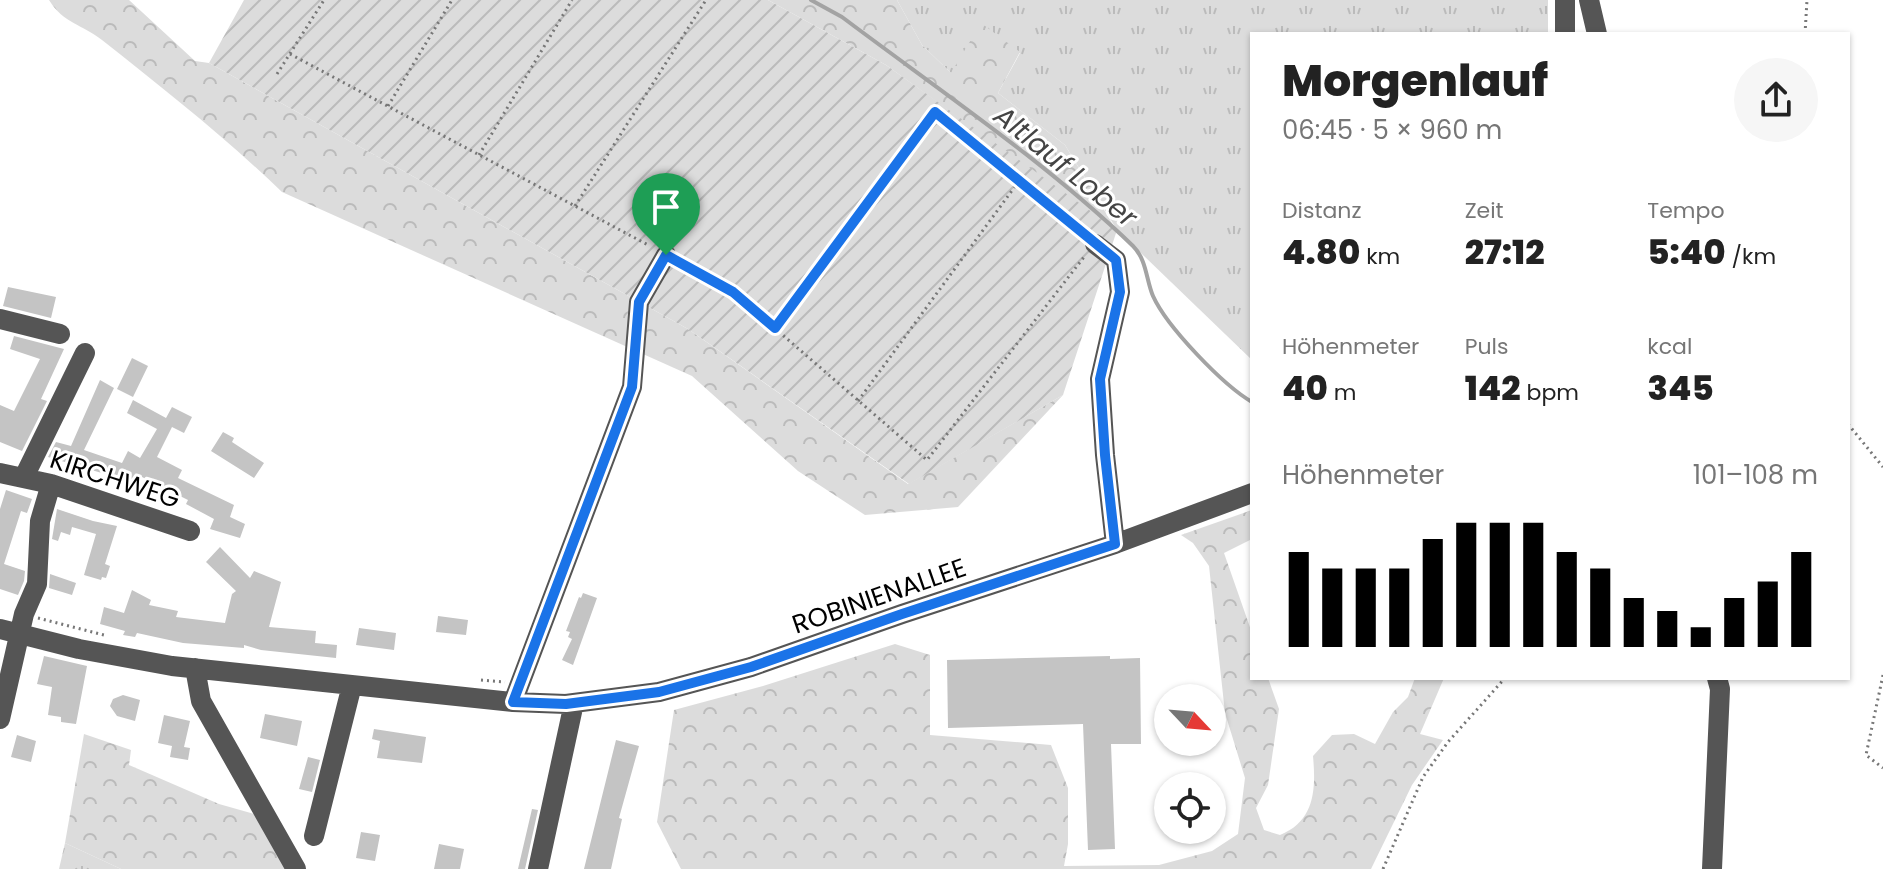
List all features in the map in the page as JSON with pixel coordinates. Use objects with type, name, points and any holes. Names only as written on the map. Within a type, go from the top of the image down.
[{"type":"street","points":[[1565,0],[1565,32]]},
{"type":"street","points":[[1589,0],[1597,32]]},
{"type":"street","points":[[1095,244],[1116,260],[1120,292],[1100,379],[1115,544]]},
{"type":"street","points":[[513,702],[632,387],[639,302],[666,255]]},
{"type":"street","points":[[0,319],[60,334]]},
{"type":"street","name":"KIRCHWEG","points":[[24,477],[85,353]]},
{"type":"street","name":"KIRCHWEG","points":[[0,473],[51,484],[190,531]]},
{"type":"street","points":[[0,719],[9,632],[37,584],[40,521],[51,484]]},
{"type":"street","name":"ROBINIENALLEE","points":[[9,632],[125,658],[195,668],[513,702],[574,703],[659,692],[751,667],[1115,544],[1250,494]]},
{"type":"street","points":[[195,668],[201,701],[296,869]]},
{"type":"street","points":[[1712,869],[1720,689],[1718,680]]},
{"type":"street","points":[[314,836],[352,685]]},
{"type":"street","points":[[538,869],[574,703]]},
{"type":"path","points":[[277,74],[324,0]]},
{"type":"path","points":[[388,106],[452,0]]},
{"type":"path","points":[[479,155],[572,0]]},
{"type":"path","points":[[575,206],[706,0]]},
{"type":"path","points":[[1805,32],[1807,0]]},
{"type":"path","points":[[290,54],[733,292],[927,460],[1095,244],[935,112],[775,328]]},
{"type":"path","points":[[858,401],[1019,181]]},
{"type":"path","points":[[1850,426],[1883,467]]},
{"type":"path","points":[[1883,675],[1866,755],[1883,768]]},
{"type":"path","points":[[1383,869],[1423,777],[1448,742],[1503,680]]},
{"type":"green space","points":[[49,0],[129,0],[195,61],[209,63],[688,329],[908,484],[1063,395],[958,507],[865,515],[798,471],[692,376],[282,192],[194,114],[102,40],[67,19]]},
{"type":"green space","points":[[244,0],[768,0],[886,65],[1117,230],[1063,395],[909,484],[688,329],[209,63]]},
{"type":"green space","points":[[768,0],[897,0],[922,45],[951,73],[981,23],[1020,52],[998,93],[1065,145],[1118,233],[886,65]]},
{"type":"green space","points":[[897,0],[1548,0],[1548,32],[1250,32],[1250,358],[1117,230],[1065,145],[998,93],[1020,53],[951,73],[922,45]]},
{"type":"green space","points":[[1250,511],[1250,540],[1224,553],[1250,627],[1250,680],[1269,680],[1279,709],[1268,785],[1256,808],[1264,830],[1280,835],[1292,829],[1307,813],[1313,792],[1313,756],[1332,735],[1354,734],[1375,744],[1393,712],[1408,697],[1414,680],[1443,680],[1420,734],[1443,740],[1412,785],[1371,869],[681,869],[657,822],[674,710],[763,686],[895,644],[930,655],[930,735],[1051,745],[1068,788],[1068,844],[1064,866],[1159,865],[1212,851],[1226,844],[1238,834],[1245,778],[1226,716],[1226,684],[1222,684],[1209,566],[1193,543],[1181,535]]},
{"type":"green space","points":[[84,734],[131,750],[129,765],[219,804],[258,815],[289,869],[121,869],[65,843]]},
{"type":"green space","points":[[65,843],[121,869],[59,869]]},
{"type":"building","points":[[8,287],[56,297],[51,318],[3,306]]},
{"type":"building","points":[[14,336],[64,349],[41,399],[47,401],[22,451],[0,442],[0,405],[14,411],[40,359],[10,349]]},
{"type":"building","points":[[132,358],[148,366],[133,397],[117,389]]},
{"type":"building","points":[[100,380],[114,388],[84,450],[122,463],[128,451],[140,458],[157,429],[127,413],[133,400],[166,418],[172,407],[192,417],[184,433],[172,427],[157,457],[182,470],[178,478],[234,505],[230,517],[245,524],[240,538],[210,529],[214,519],[186,504],[188,500],[136,474],[131,485],[106,472],[48,457],[56,442],[71,446]]},
{"type":"building","points":[[223,432],[234,438],[232,442],[264,463],[254,478],[211,451]]},
{"type":"building","points":[[6,490],[32,499],[27,513],[21,511],[4,564],[25,571],[18,595],[0,589],[0,509]]},
{"type":"building","points":[[57,509],[117,526],[105,564],[110,566],[106,578],[102,577],[101,580],[84,575],[96,534],[72,527],[70,535],[61,532],[58,541],[52,539]]},
{"type":"building","points":[[220,547],[250,578],[254,571],[281,582],[269,627],[316,631],[315,643],[337,645],[336,658],[261,650],[244,645],[244,648],[183,643],[137,633],[135,637],[100,624],[104,607],[124,613],[132,590],[151,600],[149,605],[178,611],[176,617],[225,623],[232,594],[236,591],[206,562]]},
{"type":"building","points":[[50,574],[76,583],[72,595],[49,588]]},
{"type":"building","points":[[583,593],[597,598],[573,665],[562,660],[572,639],[568,637],[570,632],[566,631]]},
{"type":"building","points":[[438,616],[468,620],[466,635],[436,632]]},
{"type":"building","points":[[359,628],[396,633],[394,650],[356,645]]},
{"type":"building","points":[[44,656],[87,666],[76,724],[61,722],[61,717],[48,715],[52,687],[37,684]]},
{"type":"building","points":[[1110,656],[1110,659],[1140,658],[1141,744],[1111,744],[1115,849],[1088,850],[1083,724],[948,728],[947,660]]},
{"type":"building","points":[[123,695],[140,700],[135,721],[117,716],[110,706],[113,699]]},
{"type":"building","points":[[265,714],[302,721],[297,746],[260,738]]},
{"type":"building","points":[[164,715],[190,721],[184,747],[190,748],[188,760],[170,757],[172,746],[158,743]]},
{"type":"building","points":[[374,729],[426,737],[422,763],[377,758],[380,741],[372,739]]},
{"type":"building","points":[[17,735],[36,741],[31,762],[11,757]]},
{"type":"building","points":[[616,740],[639,746],[619,818],[622,819],[611,869],[584,869]]},
{"type":"building","points":[[308,757],[320,760],[312,792],[299,789]]},
{"type":"building","points":[[532,809],[538,810],[525,869],[518,869]]},
{"type":"building","points":[[361,832],[380,835],[375,861],[356,858]]},
{"type":"building","points":[[439,844],[464,849],[460,869],[434,869]]},
{"type":"waterway","name":"Altlauf Lober","points":[[811,0],[842,17],[954,100],[1029,156],[1100,215],[1138,252],[1153,296],[1170,323],[1226,383],[1250,401]]},
{"type":"route","points":[[935,112],[1116,260],[1120,292],[1100,379],[1115,544],[751,667],[659,692],[566,704],[513,702],[632,387],[639,302],[666,255],[733,292],[775,328],[935,112]]}]
